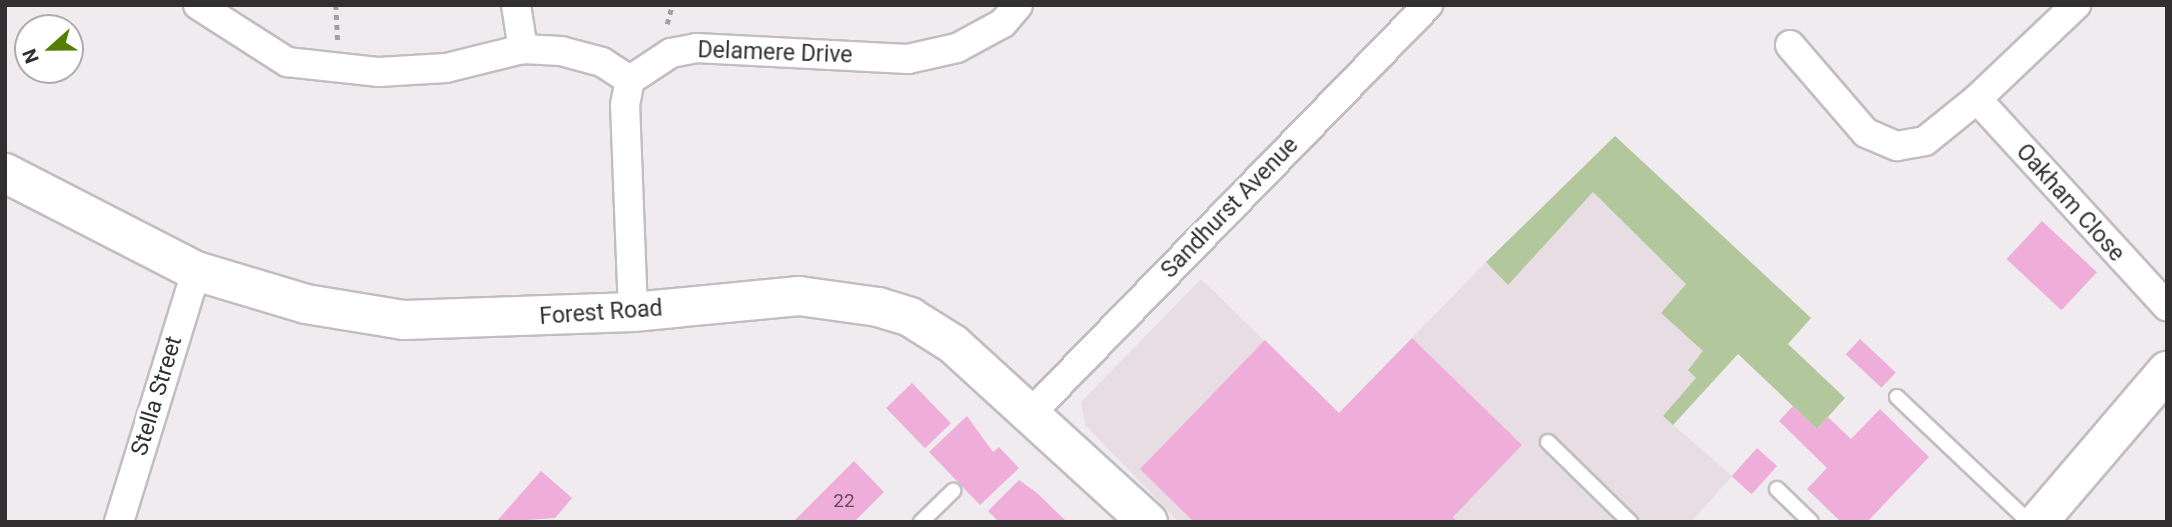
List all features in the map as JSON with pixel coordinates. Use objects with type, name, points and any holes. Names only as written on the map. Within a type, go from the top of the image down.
[{"type":"main road","name":"Forest Road","points":[[5,173],[196,271],[306,304],[404,320],[633,312],[799,296],[878,307],[910,317],[953,344],[1032,412],[1148,522]]},
{"type":"main road","points":[[2038,522],[2167,371]]},
{"type":"street","points":[[198,5],[286,62],[338,70],[446,68],[523,49],[602,62],[630,80],[625,105],[633,312]]},
{"type":"street","points":[[516,5],[523,49]]},
{"type":"street","name":"Delamere Drive","points":[[630,80],[671,52],[696,48],[908,59],[957,48],[1003,23],[1018,5]]},
{"type":"street","name":"Sandhurst Avenue","points":[[1032,412],[1428,5]]},
{"type":"street","points":[[1790,45],[1866,134],[1897,146],[1925,141],[1976,99],[2076,5]]},
{"type":"street","name":"Oakham Close","points":[[1976,99],[2167,306]]},
{"type":"street","name":"Stella Street","points":[[119,522],[196,271]]},
{"type":"lane","points":[[1897,397],[2029,522]]},
{"type":"lane","points":[[1548,442],[1630,522]]},
{"type":"lane","points":[[1777,489],[1811,522]]},
{"type":"lane","points":[[920,522],[953,491]]},
{"type":"shaded area","points":[[1593,192],[1686,284],[1703,351],[1697,378],[1663,416],[1732,476],[1691,522],[1179,522],[1085,425],[1081,402],[1201,279],[1339,413],[1486,262],[1508,284]]},
{"type":"green space","points":[[1615,136],[1811,318],[1788,344],[1845,398],[1817,429],[1738,354],[1673,425],[1663,416],[1696,378],[1688,370],[1703,351],[1661,313],[1686,284],[1593,192],[1508,285],[1486,262]]},
{"type":"building","points":[[2042,221],[2097,272],[2061,310],[2007,259]]},
{"type":"building","points":[[1412,338],[1522,445],[1453,517],[1457,522],[1194,522],[1140,469],[1265,340],[1339,413]]},
{"type":"building","points":[[1860,339],[1896,372],[1882,388],[1846,354]]},
{"type":"building","points":[[912,383],[951,423],[925,448],[886,408]]},
{"type":"building","points":[[1793,406],[1817,429],[1828,417],[1851,439],[1880,409],[1929,457],[1867,522],[1841,522],[1807,489],[1827,468],[1779,421]]},
{"type":"building","points":[[967,416],[993,452],[999,447],[1019,468],[980,505],[929,452]]},
{"type":"building","points":[[1757,448],[1777,466],[1752,494],[1732,476]]},
{"type":"building","points":[[854,461],[884,492],[854,522],[793,522]]},
{"type":"building","points":[[541,471],[572,498],[555,518],[496,522]]},
{"type":"building","points":[[1019,480],[1067,522],[999,522],[988,511]]}]
